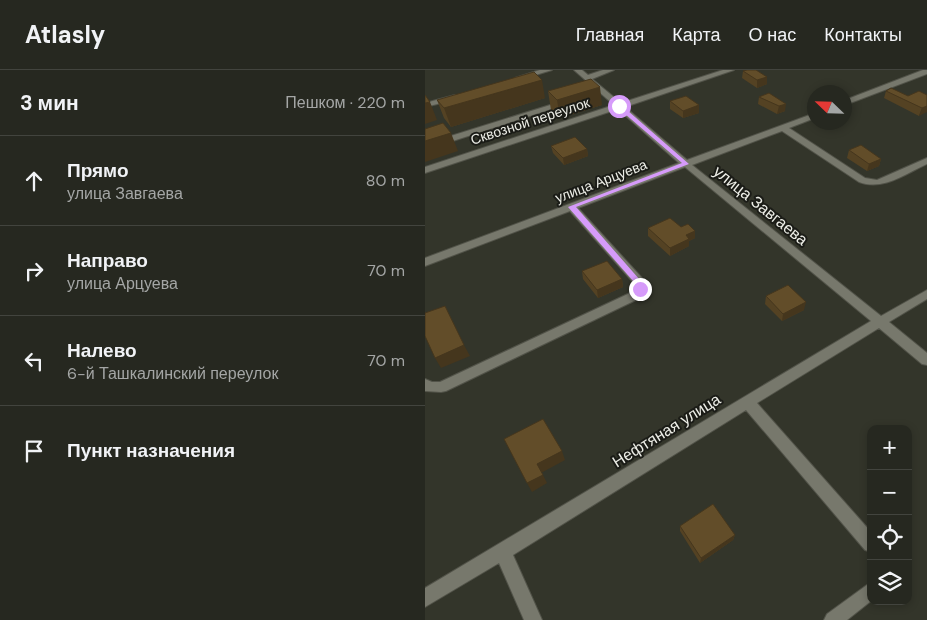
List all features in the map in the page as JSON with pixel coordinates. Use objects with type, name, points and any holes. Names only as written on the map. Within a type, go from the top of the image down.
[{"type":"street","points":[[510,81],[548,70]]},
{"type":"street","name":"улица Завгаева","points":[[578,70],[587,78],[594,90],[619,106],[686,164],[927,360]]},
{"type":"street","points":[[587,78],[611,70]]},
{"type":"street","name":"Сквозной переулок","points":[[425,170],[730,70]]},
{"type":"street","points":[[852,100],[927,71]]},
{"type":"street","points":[[425,105],[463,94]]},
{"type":"street","points":[[425,140],[571,98],[425,147]]},
{"type":"street","name":"улица Арцуева","points":[[425,262],[807,118]]},
{"type":"street","points":[[783,127],[862,180],[870,183],[878,183],[927,161]]},
{"type":"street","points":[[425,384],[429,388],[441,387],[634,296],[640,289],[638,282],[572,207]]},
{"type":"street","name":"Нефтяная улица","points":[[425,598],[747,401],[927,294]]},
{"type":"street","points":[[747,401],[867,539]]},
{"type":"street","points":[[503,552],[533,620]]},
{"type":"street","points":[[833,620],[867,593]]},
{"type":"building","points":[[756,70],[767,77],[757,80],[743,71]]},
{"type":"building","points":[[534,72],[542,80],[444,108],[437,100]]},
{"type":"building","points":[[591,79],[600,87],[557,100],[548,91]]},
{"type":"building","points":[[891,88],[908,96],[919,91],[927,95],[927,106],[922,108],[886,91]]},
{"type":"building","points":[[769,93],[786,104],[779,106],[759,97]]},
{"type":"building","points":[[425,95],[430,102],[425,103]]},
{"type":"building","points":[[686,96],[699,105],[683,111],[670,101]]},
{"type":"building","points":[[443,123],[451,133],[425,141],[425,129]]},
{"type":"building","points":[[575,137],[587,149],[563,158],[551,146]]},
{"type":"building","points":[[861,145],[881,159],[869,164],[849,150]]},
{"type":"building","points":[[670,218],[681,227],[688,224],[695,231],[686,235],[689,239],[670,248],[648,228]]},
{"type":"building","points":[[607,261],[622,279],[597,290],[582,271]]},
{"type":"building","points":[[788,285],[806,302],[783,314],[766,296]]},
{"type":"building","points":[[445,306],[464,345],[435,358],[425,336],[425,313]]},
{"type":"building","points":[[543,419],[562,451],[537,464],[543,475],[527,483],[504,439]]},
{"type":"building","points":[[713,504],[735,535],[701,558],[680,526]]},
{"type":"route","points":[[619,106],[686,164],[572,207],[638,282],[640,289]]}]
